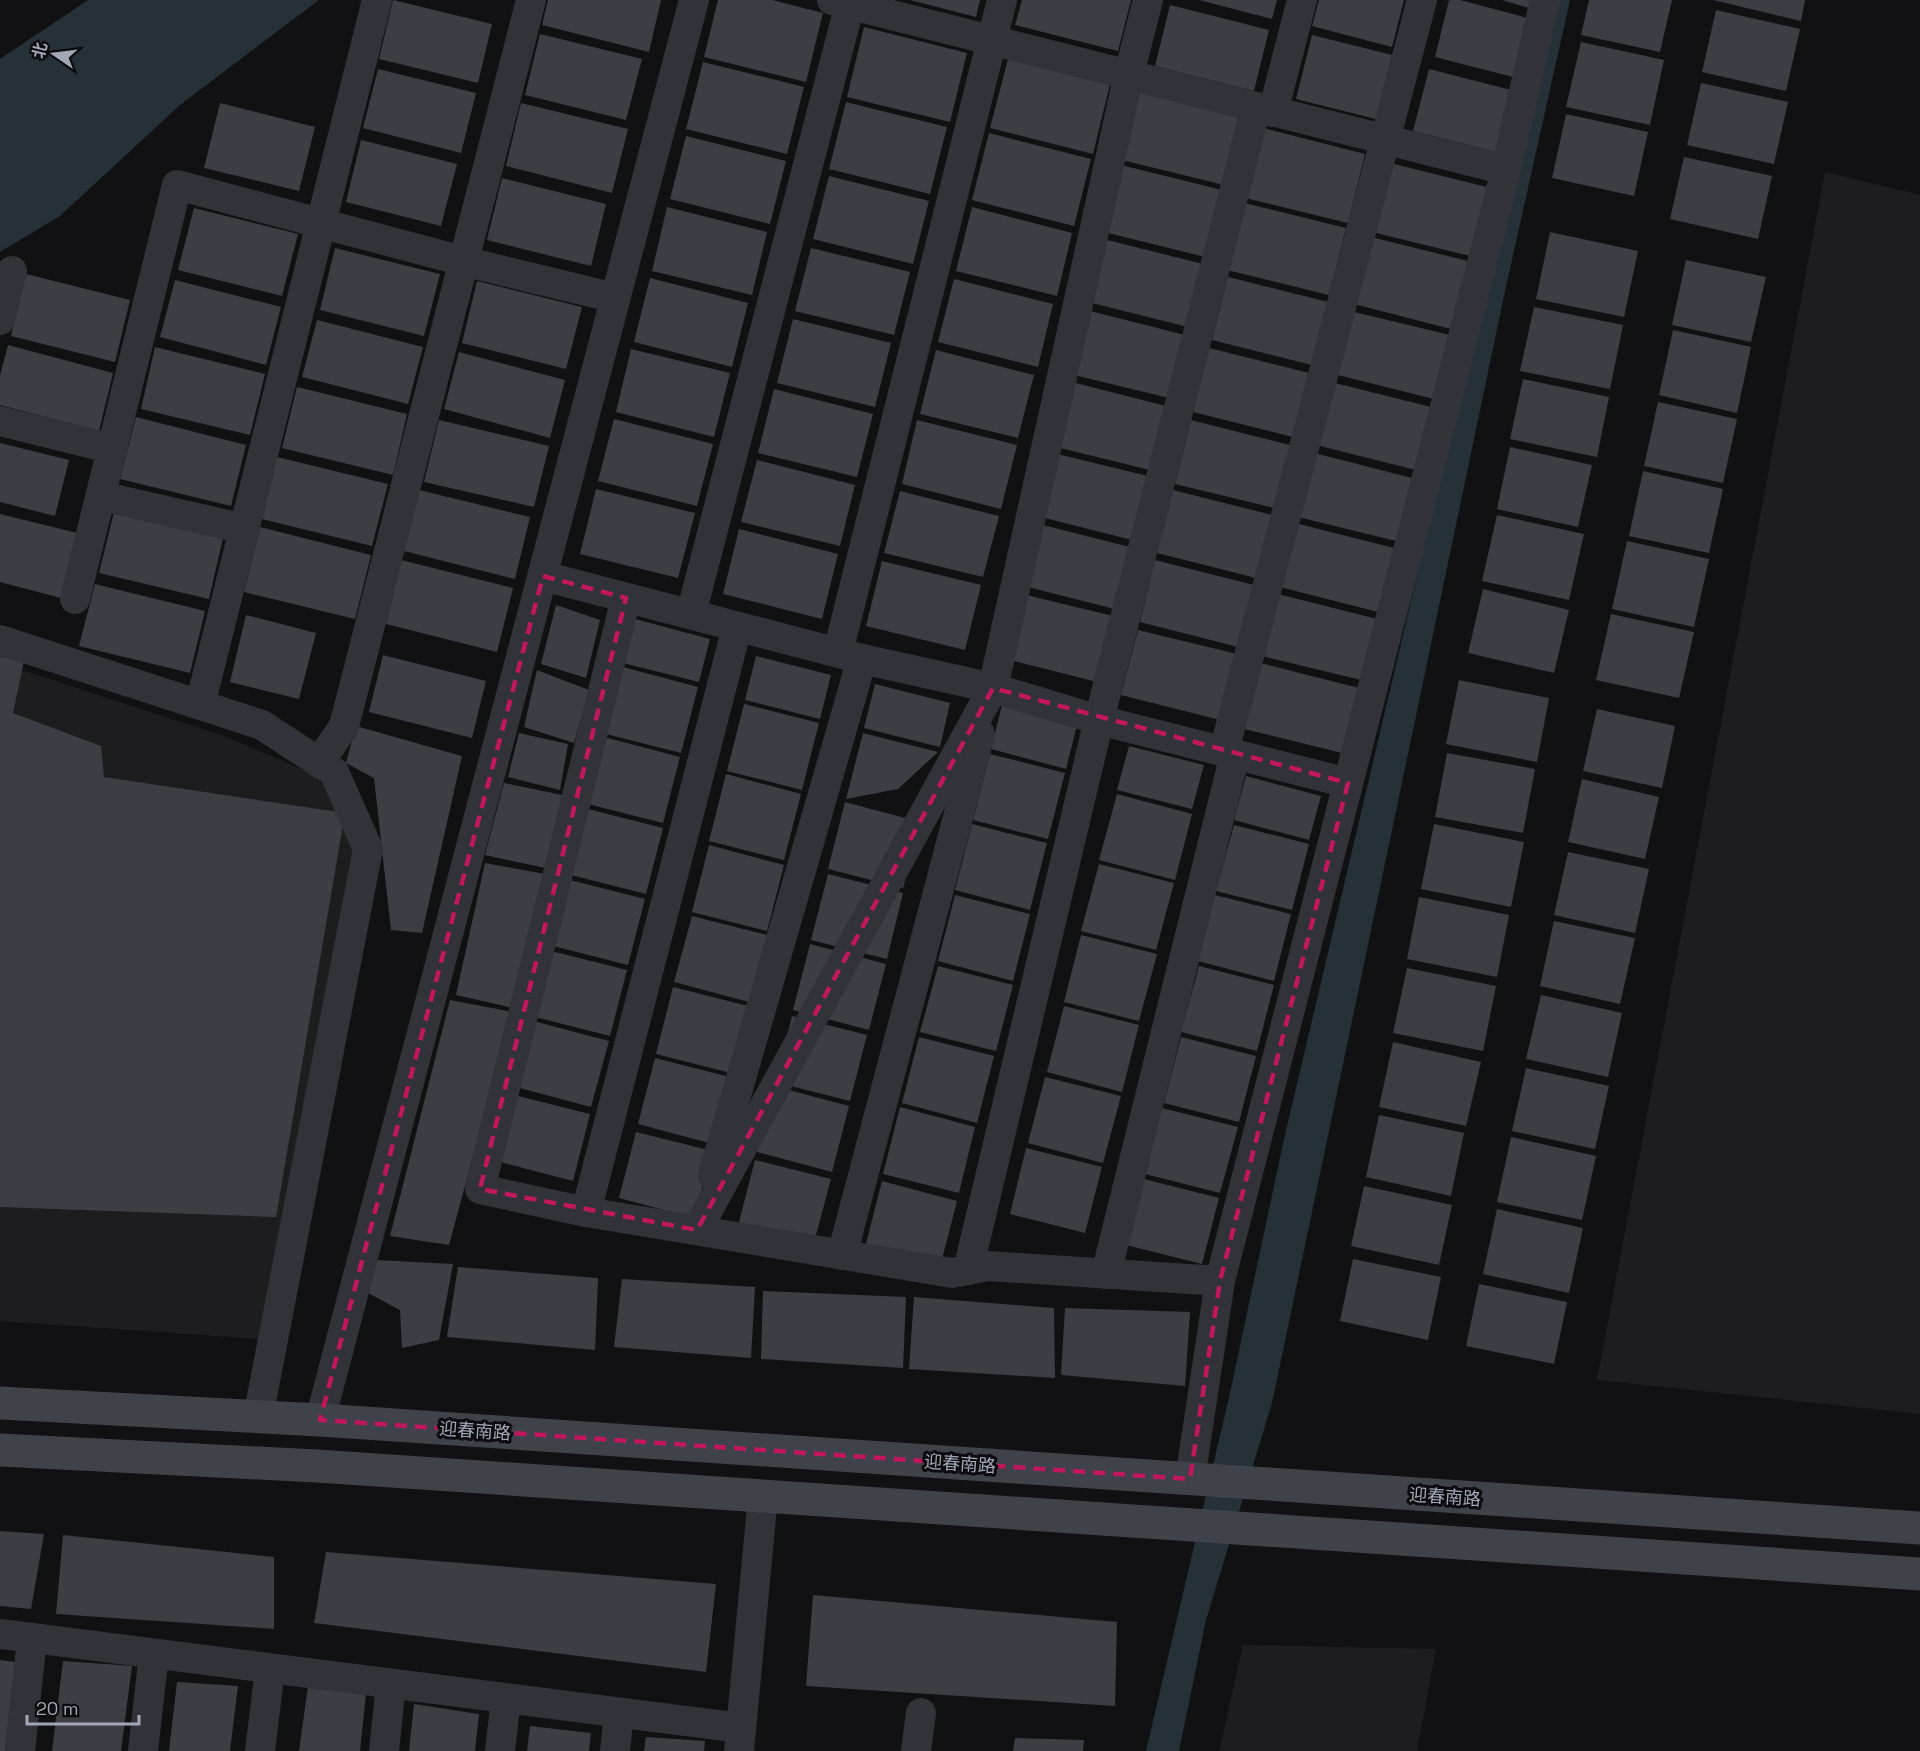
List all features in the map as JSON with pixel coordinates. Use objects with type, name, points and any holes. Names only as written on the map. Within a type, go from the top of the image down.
[{"type":"main road","name":"迎春南路","points":[[0,1403],[320,1420],[1920,1528]]},
{"type":"main road","points":[[0,1450],[317,1466],[1920,1574]]},
{"type":"street","points":[[200,705],[377,0]]},
{"type":"street","points":[[319,762],[344,726],[531,0]]},
{"type":"street","points":[[320,1420],[694,0]]},
{"type":"street","points":[[697,1230],[850,656],[1002,0]]},
{"type":"street","points":[[842,1254],[993,688],[1129,74],[1149,0]]},
{"type":"street","points":[[968,1270],[1099,720],[1265,110],[1302,0]]},
{"type":"street","points":[[1106,1274],[1229,753],[1422,0]]},
{"type":"street","points":[[1190,1479],[1220,1281],[1506,170],[1545,0]]},
{"type":"street","points":[[691,614],[844,2],[1506,170]]},
{"type":"street","points":[[75,599],[177,185],[463,261],[615,298]]},
{"type":"street","points":[[0,320],[12,271]]},
{"type":"street","points":[[0,421],[112,449]]},
{"type":"street","points":[[101,496],[245,529]]},
{"type":"street","points":[[543,576],[850,656],[993,688],[1099,720],[1348,783]]},
{"type":"street","points":[[626,598],[480,1189],[586,1212],[952,1273],[988,1266],[1220,1281]]},
{"type":"street","points":[[586,1212],[737,627]]},
{"type":"street","points":[[0,640],[262,725],[334,772],[368,849],[258,1417]]},
{"type":"street","points":[[697,1230],[993,688]]},
{"type":"street","points":[[0,1635],[620,1713],[740,1740],[763,1496]]},
{"type":"street","points":[[20,1751],[32,1639]]},
{"type":"street","points":[[143,1751],[154,1654]]},
{"type":"street","points":[[260,1751],[270,1669]]},
{"type":"street","points":[[384,1751],[391,1684]]},
{"type":"street","points":[[500,1751],[506,1699]]},
{"type":"street","points":[[615,1751],[620,1713]]},
{"type":"street","points":[[916,1751],[921,1713]]},
{"type":"highlighted area","points":[[543,576],[626,598],[480,1189],[697,1230],[993,688],[1348,783],[1220,1281],[1190,1479],[320,1420]]},
{"type":"shaded area","points":[[88,0],[319,0],[180,105],[60,216],[0,252],[0,59]]},
{"type":"shaded area","points":[[1553,0],[1570,0],[1505,291],[1272,1403],[1206,1620],[1179,1751],[1146,1751],[1230,1393],[1284,1139]]},
{"type":"shaded area","points":[[1825,172],[1920,195],[1920,1414],[1597,1380]]},
{"type":"shaded area","points":[[0,663],[227,737],[311,773],[332,793],[358,858],[258,1339],[0,1321]]},
{"type":"shaded area","points":[[1243,1645],[1436,1649],[1417,1751],[1219,1751]]},
{"type":"building","points":[[393,0],[492,24],[478,83],[379,59]]},
{"type":"building","points":[[548,0],[661,0],[649,52],[542,25]]},
{"type":"building","points":[[718,0],[772,0],[823,13],[806,82],[704,57]]},
{"type":"building","points":[[910,0],[980,0],[976,17]]},
{"type":"building","points":[[1022,0],[1131,0],[1118,51],[1015,25]]},
{"type":"building","points":[[1199,0],[1277,0],[1272,19]]},
{"type":"building","points":[[1319,0],[1404,0],[1392,47],[1312,26]]},
{"type":"building","points":[[1449,0],[1460,0],[1528,18],[1513,77],[1435,57]]},
{"type":"building","points":[[1502,0],[1534,0],[1532,9]]},
{"type":"building","points":[[1589,0],[1672,0],[1660,52],[1581,35]]},
{"type":"building","points":[[1713,0],[1805,0],[1801,21]]},
{"type":"building","points":[[1170,5],[1269,30],[1254,91],[1155,66]]},
{"type":"building","points":[[1716,10],[1800,29],[1786,91],[1702,72]]},
{"type":"building","points":[[864,27],[967,53],[950,122],[847,97]]},
{"type":"building","points":[[540,34],[642,59],[626,120],[525,95]]},
{"type":"building","points":[[1312,35],[1392,55],[1376,119],[1296,99]]},
{"type":"building","points":[[1581,42],[1664,60],[1650,125],[1566,107]]},
{"type":"building","points":[[1008,59],[1110,84],[1093,154],[990,128]]},
{"type":"building","points":[[703,62],[804,87],[787,154],[686,129]]},
{"type":"building","points":[[378,69],[476,93],[461,153],[363,128]]},
{"type":"building","points":[[1429,69],[1515,91],[1499,153],[1413,131]]},
{"type":"building","points":[[1701,83],[1788,102],[1774,164],[1687,145]]},
{"type":"building","points":[[1139,90],[1242,116],[1224,185],[1122,160]]},
{"type":"building","points":[[846,102],[947,127],[930,194],[829,169]]},
{"type":"building","points":[[220,103],[315,127],[299,191],[204,168]]},
{"type":"building","points":[[521,103],[628,129],[612,193],[506,166]]},
{"type":"building","points":[[1566,114],[1648,132],[1634,196],[1552,178]]},
{"type":"building","points":[[1263,128],[1365,154],[1348,223],[1245,198]]},
{"type":"building","points":[[989,133],[1091,159],[1074,226],[972,200]]},
{"type":"building","points":[[686,136],[786,161],[770,224],[670,199]]},
{"type":"building","points":[[361,140],[457,164],[441,226],[346,202]]},
{"type":"building","points":[[1684,157],[1772,176],[1758,239],[1670,219]]},
{"type":"building","points":[[1386,162],[1487,187],[1470,256],[1368,231]]},
{"type":"building","points":[[1121,165],[1222,190],[1205,257],[1104,232]]},
{"type":"building","points":[[829,176],[929,201],[913,264],[813,239]]},
{"type":"building","points":[[502,178],[606,204],[591,266],[487,240]]},
{"type":"building","points":[[1244,203],[1346,228],[1329,295],[1227,270]]},
{"type":"building","points":[[667,207],[767,232],[752,295],[652,271]]},
{"type":"building","points":[[972,207],[1072,233],[1057,296],[956,271]]},
{"type":"building","points":[[194,208],[298,234],[282,296],[178,270]]},
{"type":"building","points":[[1550,232],[1638,251],[1624,317],[1536,299]]},
{"type":"building","points":[[1367,236],[1468,261],[1451,329],[1350,303]]},
{"type":"building","points":[[1103,239],[1203,264],[1188,327],[1088,302]]},
{"type":"building","points":[[335,248],[440,274],[424,336],[320,310]]},
{"type":"building","points":[[811,248],[910,272],[894,335],[795,311]]},
{"type":"building","points":[[1686,260],[1766,277],[1751,342],[1672,325]]},
{"type":"building","points":[[26,274],[130,300],[115,362],[11,336]]},
{"type":"building","points":[[1228,277],[1328,302],[1312,365],[1212,340]]},
{"type":"building","points":[[650,278],[748,303],[732,367],[634,342]]},
{"type":"building","points":[[954,279],[1053,304],[1038,367],[938,342]]},
{"type":"building","points":[[175,280],[281,307],[266,365],[160,337]]},
{"type":"building","points":[[477,281],[582,307],[566,369],[462,343]]},
{"type":"building","points":[[1534,307],[1623,325],[1610,389],[1520,371]]},
{"type":"building","points":[[1086,310],[1185,335],[1169,398],[1070,374]]},
{"type":"building","points":[[1350,311],[1450,335],[1434,399],[1334,374]]},
{"type":"building","points":[[793,319],[891,343],[875,407],[777,383]]},
{"type":"building","points":[[317,320],[423,347],[408,404],[302,377]]},
{"type":"building","points":[[1673,330],[1751,347],[1737,413],[1659,395]]},
{"type":"building","points":[[8,345],[113,373],[99,431],[0,405],[0,376]]},
{"type":"building","points":[[155,347],[265,374],[250,435],[141,409]]},
{"type":"building","points":[[1209,348],[1309,373],[1293,437],[1193,412]]},
{"type":"building","points":[[631,349],[730,373],[714,437],[616,412]]},
{"type":"building","points":[[936,350],[1034,375],[1018,438],[920,414]]},
{"type":"building","points":[[459,352],[565,380],[550,438],[444,409]]},
{"type":"building","points":[[1523,379],[1609,397],[1597,457],[1510,439]]},
{"type":"building","points":[[1068,381],[1166,406],[1150,470],[1052,446]]},
{"type":"building","points":[[1331,382],[1431,407],[1416,470],[1316,445]]},
{"type":"building","points":[[297,387],[407,414],[393,475],[282,448]]},
{"type":"building","points":[[774,389],[873,414],[857,477],[758,453]]},
{"type":"building","points":[[1658,402],[1737,419],[1723,483],[1644,466]]},
{"type":"building","points":[[136,417],[246,445],[231,506],[120,479]]},
{"type":"building","points":[[614,419],[713,444],[697,506],[598,481]]},
{"type":"building","points":[[439,420],[549,446],[534,507],[424,482]]},
{"type":"building","points":[[917,420],[1017,445],[1001,509],[902,484]]},
{"type":"building","points":[[1191,420],[1290,445],[1274,508],[1175,484]]},
{"type":"building","points":[[0,443],[69,460],[55,516],[0,502]]},
{"type":"building","points":[[1510,447],[1592,465],[1578,527],[1497,509]]},
{"type":"building","points":[[1049,452],[1148,476],[1132,540],[1033,515]]},
{"type":"building","points":[[1314,453],[1412,478],[1396,541],[1298,517]]},
{"type":"building","points":[[277,457],[388,484],[372,546],[262,519]]},
{"type":"building","points":[[757,460],[855,485],[840,546],[741,522]]},
{"type":"building","points":[[1643,471],[1723,489],[1709,553],[1629,536]]},
{"type":"building","points":[[596,489],[695,513],[678,578],[580,554]]},
{"type":"building","points":[[419,490],[530,517],[515,579],[404,551]]},
{"type":"building","points":[[1173,490],[1272,515],[1256,578],[1157,553]]},
{"type":"building","points":[[900,491],[999,516],[983,577],[884,553]]},
{"type":"building","points":[[114,512],[223,538],[209,599],[99,573]]},
{"type":"building","points":[[0,514],[77,533],[61,598],[0,582]]},
{"type":"building","points":[[1497,515],[1584,534],[1569,600],[1482,581]]},
{"type":"building","points":[[1031,522],[1130,547],[1115,609],[1016,584]]},
{"type":"building","points":[[1295,523],[1394,548],[1378,612],[1280,587]]},
{"type":"building","points":[[260,527],[371,555],[355,619],[244,592]]},
{"type":"building","points":[[739,529],[838,554],[822,619],[723,594]]},
{"type":"building","points":[[1627,541],[1709,559],[1694,627],[1612,609]]},
{"type":"building","points":[[401,560],[513,588],[497,652],[386,624]]},
{"type":"building","points":[[1155,560],[1254,585],[1238,647],[1140,622]]},
{"type":"building","points":[[882,561],[981,585],[965,650],[866,626]]},
{"type":"building","points":[[95,584],[205,611],[190,673],[79,646]]},
{"type":"building","points":[[1483,589],[1569,610],[1554,673],[1468,653]]},
{"type":"building","points":[[1014,592],[1113,616],[1097,682],[998,657]]},
{"type":"building","points":[[1278,594],[1377,619],[1361,680],[1262,656]]},
{"type":"building","points":[[556,605],[600,620],[586,678],[541,664]]},
{"type":"building","points":[[1611,614],[1694,632],[1679,698],[1596,680]]},
{"type":"building","points":[[246,615],[316,633],[299,699],[230,682]]},
{"type":"building","points":[[635,619],[710,639],[699,682],[623,663]]},
{"type":"building","points":[[1138,630],[1237,654],[1220,720],[1121,695]]},
{"type":"building","points":[[383,655],[486,681],[472,738],[369,712]]},
{"type":"building","points":[[0,656],[24,661],[13,713],[101,746],[104,777],[345,813],[276,1217],[0,1207]]},
{"type":"building","points":[[756,656],[831,675],[820,719],[745,700]]},
{"type":"building","points":[[1260,663],[1359,688],[1342,753],[1244,729]]},
{"type":"building","points":[[623,667],[698,687],[681,753],[606,734]]},
{"type":"building","points":[[537,670],[589,690],[574,743],[524,727]]},
{"type":"building","points":[[1459,680],[1549,698],[1537,762],[1446,744]]},
{"type":"building","points":[[875,684],[950,703],[940,747],[864,728]]},
{"type":"building","points":[[744,704],[819,723],[802,790],[727,771]]},
{"type":"building","points":[[1002,705],[1077,725],[1066,769],[991,749]]},
{"type":"building","points":[[1597,709],[1675,726],[1662,788],[1583,771]]},
{"type":"building","points":[[356,726],[462,756],[422,933],[391,930],[374,778],[346,763]]},
{"type":"building","points":[[519,733],[568,744],[560,790],[508,777]]},
{"type":"building","points":[[863,733],[938,752],[898,789],[846,799]]},
{"type":"building","points":[[604,737],[680,757],[663,823],[588,804]]},
{"type":"building","points":[[1129,746],[1204,765],[1192,809],[1117,790]]},
{"type":"building","points":[[1447,753],[1535,769],[1523,833],[1435,817]]},
{"type":"building","points":[[990,754],[1065,773],[1048,839],[973,820]]},
{"type":"building","points":[[726,774],[801,794],[784,860],[709,841]]},
{"type":"building","points":[[1246,776],[1321,796],[1309,840],[1234,820]]},
{"type":"building","points":[[1582,779],[1659,797],[1645,859],[1568,842]]},
{"type":"building","points":[[504,783],[562,795],[545,868],[485,855]]},
{"type":"building","points":[[1117,794],[1192,814],[1175,880],[1099,860]]},
{"type":"building","points":[[845,802],[920,822],[903,888],[828,869]]},
{"type":"building","points":[[588,809],[663,828],[646,894],[571,875]]},
{"type":"building","points":[[972,824],[1047,843],[1030,910],[955,890]]},
{"type":"building","points":[[1434,824],[1524,842],[1511,907],[1421,889]]},
{"type":"building","points":[[1234,825],[1309,844],[1292,910],[1216,891]]},
{"type":"building","points":[[709,845],[784,865],[767,931],[692,912]]},
{"type":"building","points":[[1568,852],[1649,869],[1635,933],[1554,915]]},
{"type":"building","points":[[485,863],[545,874],[513,1008],[456,995]]},
{"type":"building","points":[[1099,864],[1174,883],[1156,950],[1081,931]]},
{"type":"building","points":[[828,874],[903,893],[887,959],[811,940]]},
{"type":"building","points":[[570,880],[645,899],[628,965],[553,946]]},
{"type":"building","points":[[955,895],[1030,914],[1013,981],[938,961]]},
{"type":"building","points":[[1215,895],[1291,914],[1274,981],[1198,961]]},
{"type":"building","points":[[1419,897],[1509,915],[1497,977],[1407,959]]},
{"type":"building","points":[[692,916],[767,935],[749,1002],[674,982]]},
{"type":"building","points":[[1554,921],[1635,938],[1620,1004],[1540,986]]},
{"type":"building","points":[[1081,935],[1157,954],[1139,1021],[1064,1002]]},
{"type":"building","points":[[810,944],[886,964],[869,1030],[793,1010]]},
{"type":"building","points":[[551,951],[627,970],[610,1036],[535,1017]]},
{"type":"building","points":[[938,966],[1013,985],[996,1051],[920,1032]]},
{"type":"building","points":[[1199,966],[1274,985],[1257,1051],[1181,1032]]},
{"type":"building","points":[[1407,968],[1496,986],[1483,1051],[1393,1033]]},
{"type":"building","points":[[673,987],[748,1006],[731,1073],[656,1054]]},
{"type":"building","points":[[1541,995],[1622,1013],[1608,1077],[1526,1059]]},
{"type":"building","points":[[450,1000],[512,1012],[449,1245],[390,1236]]},
{"type":"building","points":[[1064,1006],[1139,1025],[1122,1092],[1047,1072]]},
{"type":"building","points":[[792,1016],[867,1035],[850,1101],[775,1082]]},
{"type":"building","points":[[533,1021],[609,1041],[591,1107],[516,1087]]},
{"type":"building","points":[[919,1037],[994,1056],[977,1123],[902,1103]]},
{"type":"building","points":[[1181,1037],[1256,1056],[1239,1122],[1164,1103]]},
{"type":"building","points":[[1393,1042],[1481,1062],[1466,1126],[1379,1107]]},
{"type":"building","points":[[655,1058],[730,1077],[713,1144],[638,1124]]},
{"type":"building","points":[[1526,1068],[1609,1086],[1595,1149],[1512,1131]]},
{"type":"building","points":[[1045,1077],[1121,1096],[1103,1163],[1028,1143]]},
{"type":"building","points":[[774,1086],[849,1106],[832,1172],[757,1152]]},
{"type":"building","points":[[514,1095],[590,1114],[573,1181],[497,1161]]},
{"type":"building","points":[[900,1107],[975,1127],[959,1193],[883,1174]]},
{"type":"building","points":[[1162,1108],[1238,1127],[1220,1193],[1145,1174]]},
{"type":"building","points":[[1379,1115],[1464,1133],[1451,1196],[1366,1177]]},
{"type":"building","points":[[636,1132],[712,1151],[694,1218],[619,1198]]},
{"type":"building","points":[[1511,1137],[1596,1156],[1582,1220],[1497,1202]]},
{"type":"building","points":[[1026,1148],[1102,1167],[1085,1233],[1010,1214]]},
{"type":"building","points":[[755,1160],[831,1179],[813,1246],[738,1226]]},
{"type":"building","points":[[1144,1179],[1219,1198],[1202,1264],[1126,1245]]},
{"type":"building","points":[[882,1181],[957,1201],[940,1267],[865,1248]]},
{"type":"building","points":[[1364,1186],[1452,1205],[1439,1265],[1351,1246]]},
{"type":"building","points":[[1497,1209],[1583,1228],[1569,1293],[1483,1274]]},
{"type":"building","points":[[1353,1259],[1441,1277],[1428,1340],[1340,1321]]},
{"type":"building","points":[[376,1260],[453,1264],[439,1340],[402,1348],[400,1310],[368,1293]]},
{"type":"building","points":[[458,1267],[598,1278],[595,1350],[447,1337]]},
{"type":"building","points":[[622,1279],[755,1287],[751,1358],[614,1347]]},
{"type":"building","points":[[1479,1284],[1567,1302],[1554,1364],[1466,1346]]},
{"type":"building","points":[[763,1291],[906,1297],[903,1368],[761,1359]]},
{"type":"building","points":[[914,1297],[1054,1308],[1055,1378],[909,1369]]},
{"type":"building","points":[[1065,1308],[1190,1312],[1185,1386],[1061,1375]]},
{"type":"building","points":[[0,1531],[44,1534],[31,1609],[0,1606]]},
{"type":"building","points":[[63,1535],[274,1557],[274,1629],[56,1614]]},
{"type":"building","points":[[326,1552],[716,1584],[706,1672],[314,1623]]},
{"type":"building","points":[[813,1595],[1117,1622],[1115,1706],[806,1686]]},
{"type":"building","points":[[0,1660],[15,1662],[5,1751],[0,1751]]},
{"type":"building","points":[[63,1661],[132,1666],[121,1751],[52,1751]]},
{"type":"building","points":[[177,1682],[238,1686],[230,1751],[169,1751]]},
{"type":"building","points":[[308,1686],[366,1694],[360,1751],[299,1751]]},
{"type":"building","points":[[414,1704],[479,1714],[475,1751],[409,1751]]},
{"type":"building","points":[[530,1726],[591,1733],[589,1751],[527,1751]]},
{"type":"building","points":[[646,1737],[705,1741],[704,1751],[644,1751]]},
{"type":"building","points":[[1015,1738],[1084,1740],[1083,1751],[1013,1751]]}]
